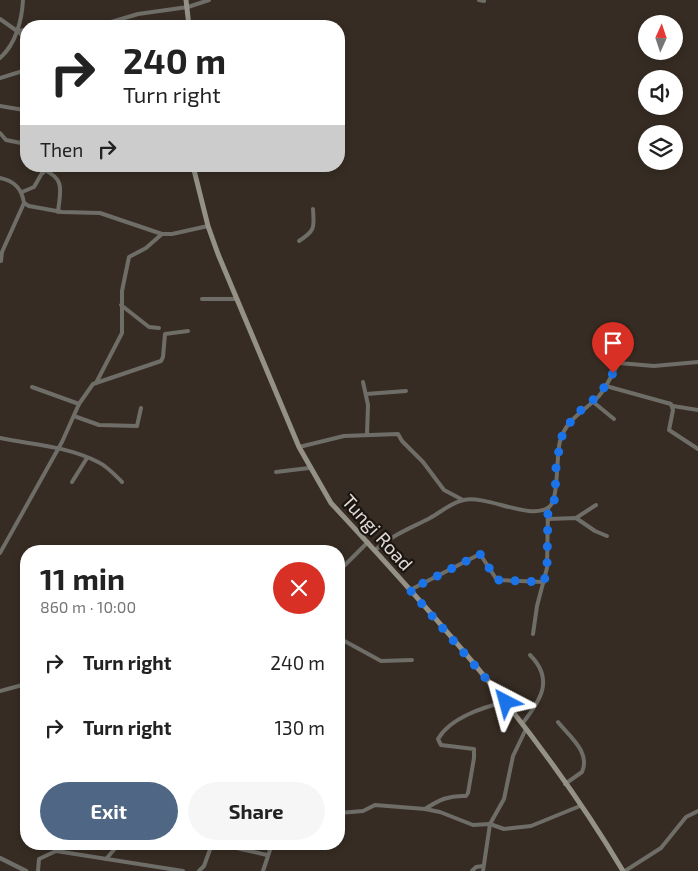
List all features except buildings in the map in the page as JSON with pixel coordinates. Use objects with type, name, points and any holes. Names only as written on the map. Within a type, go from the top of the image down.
[{"type":"main road","points":[[186,0],[189,20]]},
{"type":"main road","name":"Tungi Road","points":[[195,172],[208,226],[237,299],[299,447],[331,503],[368,542],[506,702],[624,871]]},
{"type":"street","points":[[21,20],[23,0]]},
{"type":"street","points":[[118,20],[138,14],[188,7],[209,0]]},
{"type":"street","points":[[0,19],[20,33]]},
{"type":"street","points":[[0,58],[6,52],[20,22]]},
{"type":"street","points":[[0,78],[20,72]]},
{"type":"street","points":[[0,106],[20,109]]},
{"type":"street","points":[[0,133],[6,140],[20,142]]},
{"type":"street","points":[[22,192],[34,187],[43,172]]},
{"type":"street","points":[[50,172],[55,174],[59,181],[58,212]]},
{"type":"street","points":[[0,178],[17,186],[22,192],[24,203],[2,252],[1,261]]},
{"type":"street","points":[[24,203],[58,212],[100,213],[162,234],[172,234],[208,226]]},
{"type":"street","points":[[299,241],[310,234],[314,228],[313,209]]},
{"type":"street","points":[[96,383],[122,333],[124,321],[121,304],[129,256],[146,248],[162,234]]},
{"type":"street","points":[[202,299],[237,299]]},
{"type":"street","points":[[121,304],[149,327],[159,328]]},
{"type":"street","points":[[0,553],[58,447],[79,404],[93,384],[161,361],[163,357],[164,334],[188,331]]},
{"type":"street","points":[[299,447],[344,436],[398,434],[402,442],[429,468],[444,490],[450,495],[463,500],[500,504],[534,512],[548,508],[555,499],[556,468],[561,438],[574,416],[606,386],[619,363],[654,366],[698,362]]},
{"type":"street","points":[[363,382],[368,405],[367,435]]},
{"type":"street","points":[[606,386],[668,402],[673,406],[698,410]]},
{"type":"street","points":[[32,387],[79,404]]},
{"type":"street","points":[[366,394],[406,391]]},
{"type":"street","points":[[592,401],[614,419]]},
{"type":"street","points":[[673,406],[669,430],[698,449]]},
{"type":"street","points":[[74,416],[99,425],[137,426],[141,408]]},
{"type":"street","points":[[0,438],[58,447],[100,462],[122,482]]},
{"type":"street","points":[[72,482],[87,458]]},
{"type":"street","points":[[276,472],[310,468]]},
{"type":"street","points":[[375,550],[392,536],[463,500]]},
{"type":"street","points":[[548,519],[576,518],[596,505]]},
{"type":"street","points":[[533,634],[537,606],[547,568],[548,508]]},
{"type":"street","points":[[576,518],[595,531],[607,536]]},
{"type":"street","points":[[345,565],[368,542]]},
{"type":"street","points":[[410,590],[480,554],[497,580],[544,582]]},
{"type":"street","points":[[345,641],[381,661],[412,660]]},
{"type":"street","points":[[472,871],[476,867],[483,869],[490,824],[504,799],[513,756],[524,726],[536,706],[543,687],[541,669],[530,655]]},
{"type":"street","points":[[0,691],[20,686]]},
{"type":"street","points":[[425,809],[442,798],[455,795],[466,796],[468,793],[474,749],[471,747],[441,745],[438,739],[441,734],[451,724],[484,708],[506,702]]},
{"type":"street","points":[[558,722],[579,747],[584,760],[582,772],[565,784]]},
{"type":"street","points":[[345,813],[363,811],[375,805],[425,809],[440,812],[473,826],[490,824],[504,829],[531,826],[580,806]]},
{"type":"street","points":[[624,871],[661,848],[686,817],[698,811]]},
{"type":"street","points":[[106,860],[114,850]]},
{"type":"street","points":[[199,871],[204,866],[210,850]]},
{"type":"street","points":[[246,850],[268,855]]},
{"type":"street","points":[[263,871],[270,850]]},
{"type":"street","points":[[38,871],[39,858],[54,851],[184,871]]},
{"type":"street","points":[[0,858],[26,871]]},
{"type":"route","points":[[506,702],[474,662],[410,590],[478,554],[483,555],[494,578],[497,580],[544,582],[547,568],[548,508],[555,499],[559,444],[565,429],[574,416],[597,398],[613,373]]}]
